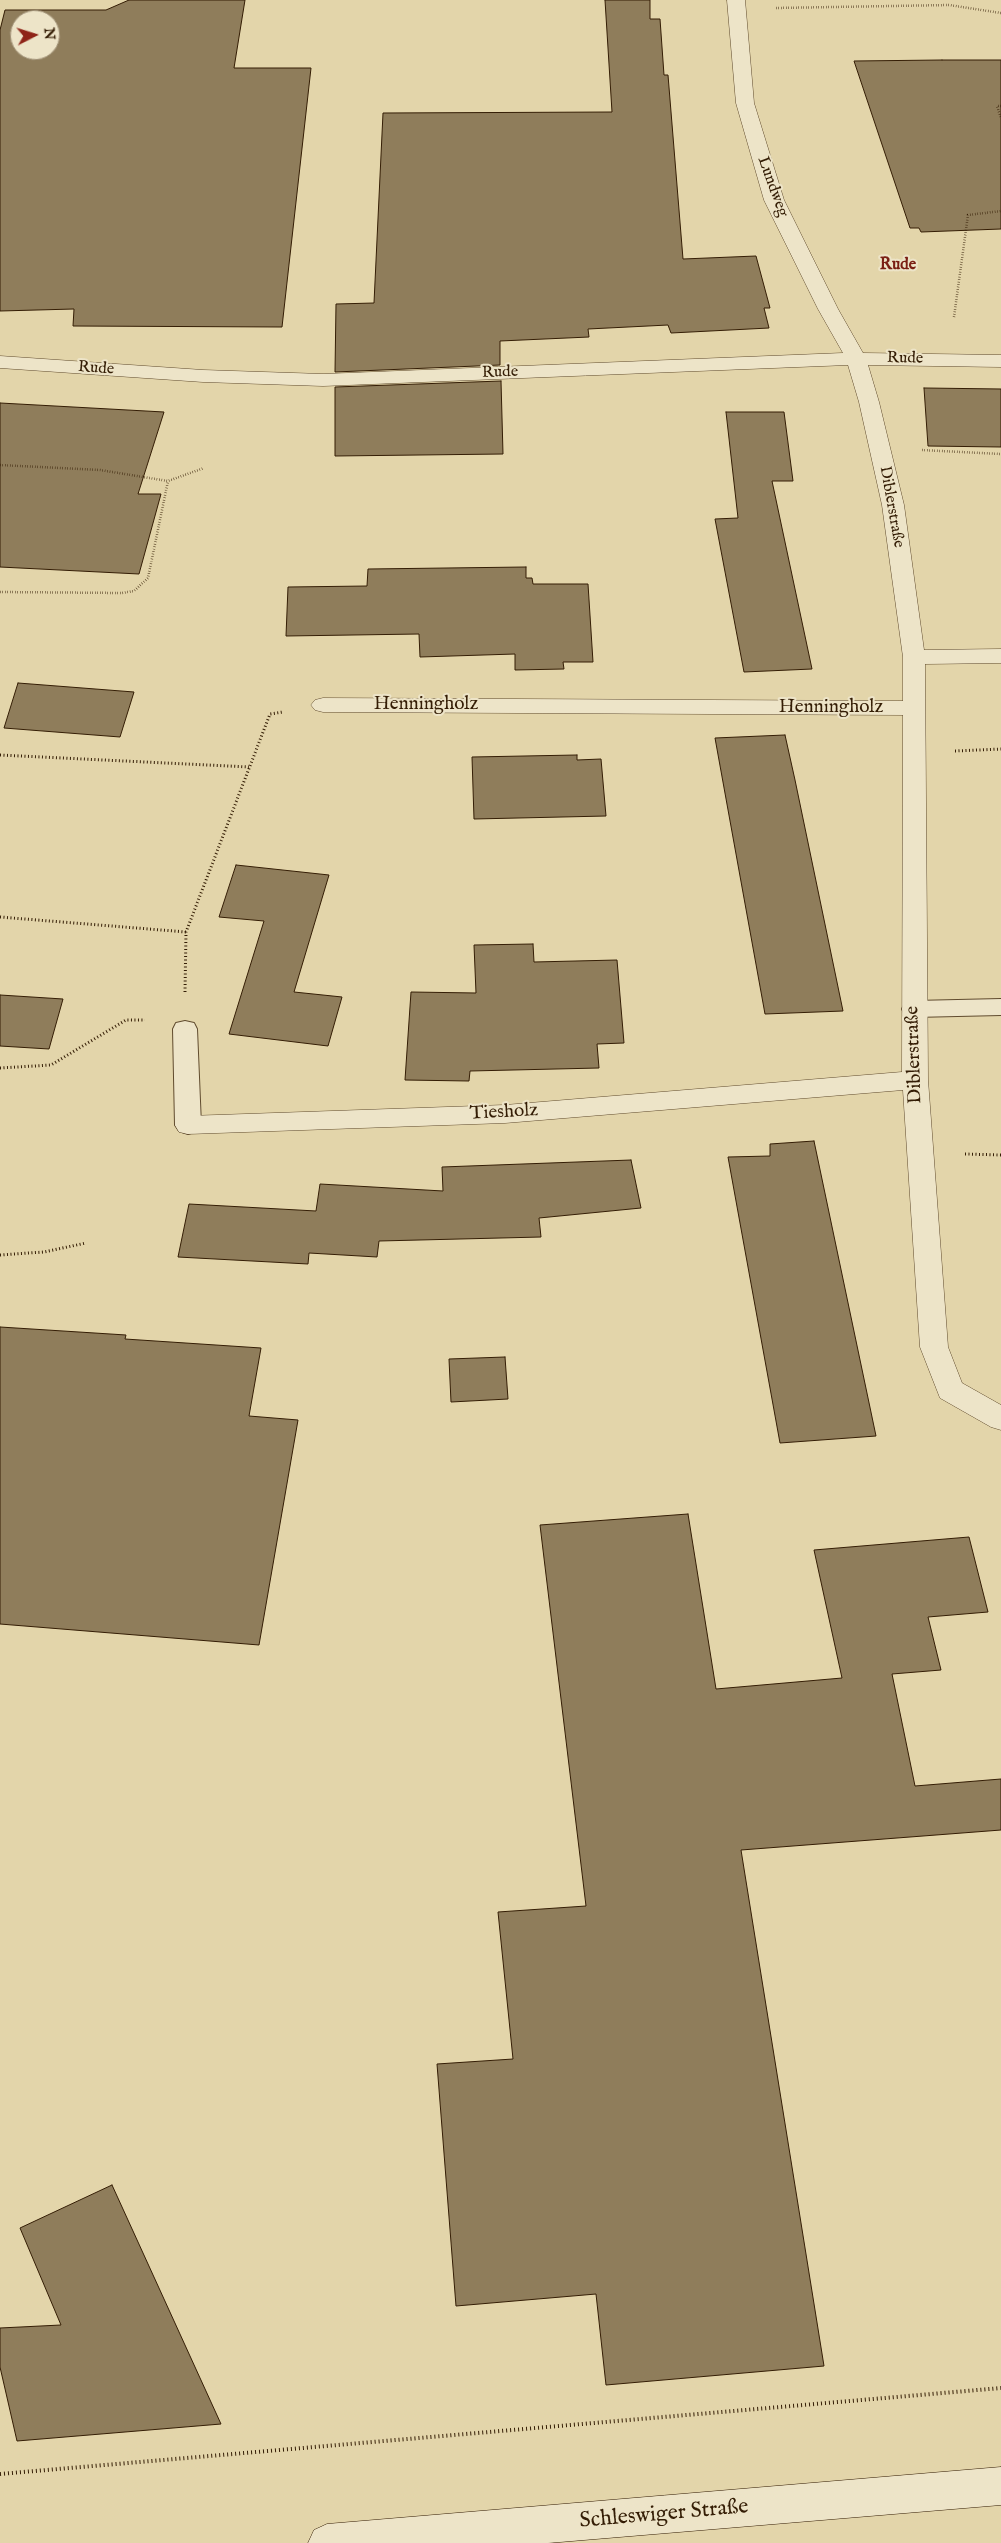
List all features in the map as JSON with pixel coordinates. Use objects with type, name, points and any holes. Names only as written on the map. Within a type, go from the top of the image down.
[{"type":"street","name":"Lundweg","points":[[736,2],[745,102],[774,200],[828,309],[856,359]]},
{"type":"street","name":"Rude","points":[[0,362],[202,376],[323,380],[856,359],[1001,361]]},
{"type":"street","name":"Diblerstraße","points":[[856,359],[880,448],[892,505],[914,657],[915,1080],[934,1347],[950,1390],[1001,1419]]},
{"type":"street","points":[[914,657],[1001,656]]},
{"type":"street","name":"Henningholz","points":[[323,705],[914,708]]},
{"type":"street","name":"Tiesholz","points":[[188,1125],[505,1114],[915,1080]]},
{"type":"street","name":"Schleswiger Straße","points":[[327,2543],[1001,2486]]},
{"type":"lane","points":[[914,1009],[1001,1007]]},
{"type":"lane","name":"Tiesholz","points":[[185,1024],[188,1125]]},
{"type":"path","points":[[736,2],[766,8],[949,5],[1001,13]]},
{"type":"path","points":[[1001,106],[997,106],[1001,118]]},
{"type":"path","points":[[954,316],[968,215],[1001,211]]},
{"type":"path","points":[[880,448],[1001,454]]},
{"type":"path","points":[[0,465],[100,470],[168,481],[204,468]]},
{"type":"path","points":[[0,592],[122,593],[134,591],[144,585],[148,578],[168,481]]},
{"type":"path","points":[[0,1068],[51,1065],[126,1020],[185,1024],[186,932],[270,714],[323,705]]},
{"type":"path","points":[[0,755],[249,767]]},
{"type":"path","points":[[0,917],[186,932]]},
{"type":"path","points":[[0,1255],[44,1252],[86,1243]]},
{"type":"path","points":[[0,2474],[1001,2388]]},
{"type":"building","points":[[129,0],[245,0],[234,68],[311,68],[282,327],[73,326],[74,309],[0,311],[0,30],[5,10],[10,10],[10,60],[60,60],[60,10],[106,10]]},
{"type":"building","points":[[605,0],[650,0],[650,19],[660,19],[664,75],[668,75],[683,259],[756,256],[770,308],[764,308],[769,328],[671,333],[668,325],[588,329],[589,337],[500,341],[500,365],[335,372],[336,304],[374,303],[383,113],[612,112]]},
{"type":"building","points":[[1001,60],[1001,229],[921,232],[919,228],[910,228],[854,61]]},
{"type":"building","points":[[501,381],[503,454],[335,456],[335,387]]},
{"type":"building","points":[[924,388],[1001,389],[1001,447],[928,446]]},
{"type":"building","points":[[0,403],[164,412],[138,494],[161,494],[139,574],[0,567]]},
{"type":"building","points":[[726,412],[784,412],[793,481],[772,481],[812,669],[744,672],[715,519],[738,518]]},
{"type":"building","points":[[526,567],[526,578],[532,578],[533,584],[588,584],[593,662],[563,662],[564,669],[515,670],[515,654],[420,657],[419,634],[286,636],[288,587],[367,586],[368,569]]},
{"type":"building","points":[[18,683],[134,692],[120,737],[4,728]]},
{"type":"building","points":[[785,735],[843,1011],[765,1014],[715,738]]},
{"type":"building","points":[[577,755],[577,760],[601,759],[606,816],[474,819],[472,757]]},
{"type":"building","points":[[236,865],[329,875],[294,992],[342,997],[328,1046],[229,1034],[264,921],[219,917]]},
{"type":"building","points":[[533,944],[534,962],[617,960],[624,1043],[597,1044],[599,1068],[470,1071],[469,1081],[405,1080],[411,992],[476,993],[474,945]]},
{"type":"building","points":[[0,995],[63,999],[49,1049],[0,1046]]},
{"type":"building","points":[[814,1141],[876,1436],[780,1443],[728,1157],[770,1156],[770,1144]]},
{"type":"building","points":[[631,1160],[641,1208],[539,1218],[541,1237],[379,1241],[377,1257],[309,1253],[308,1264],[178,1257],[189,1204],[316,1211],[320,1184],[443,1191],[442,1167]]},
{"type":"building","points":[[0,1327],[126,1335],[125,1339],[261,1348],[249,1416],[298,1420],[259,1645],[0,1624]]},
{"type":"building","points":[[505,1357],[508,1399],[451,1402],[449,1359]]},
{"type":"building","points":[[688,1514],[716,1689],[842,1678],[814,1550],[969,1537],[988,1612],[928,1617],[941,1670],[892,1674],[915,1786],[1001,1779],[1001,1830],[741,1850],[824,2366],[606,2385],[596,2294],[456,2306],[437,2064],[513,2059],[498,1912],[586,1906],[540,1525]]},
{"type":"building","points":[[112,2185],[221,2424],[17,2441],[0,2367],[0,2328],[61,2325],[20,2228]]},
{"type":"district","name":"Rude","points":[[898,266]]}]
